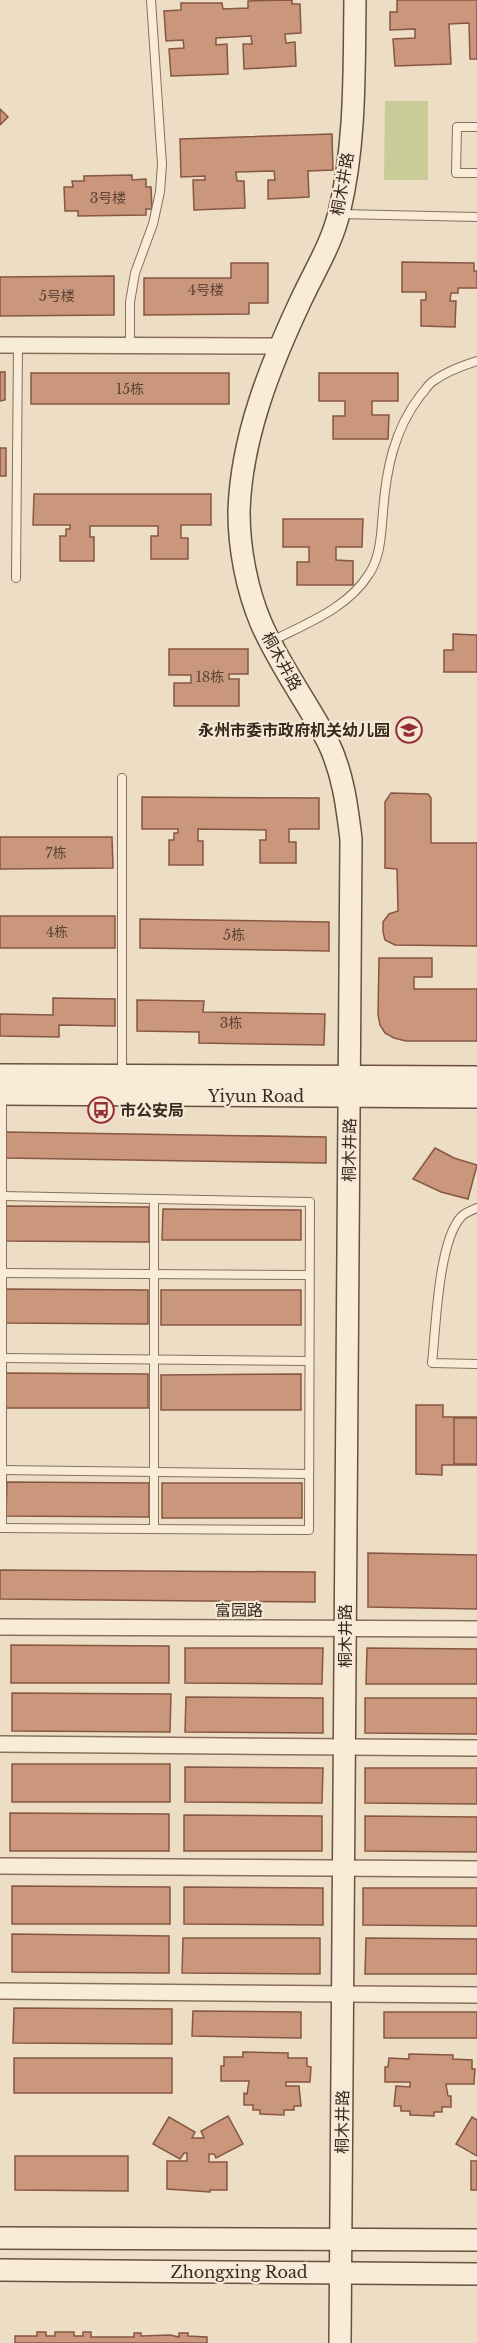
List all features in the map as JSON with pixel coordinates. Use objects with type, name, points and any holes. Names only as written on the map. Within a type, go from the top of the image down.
[{"type":"street","name":"桐木井路","points":[[340,2343],[351,839],[345,789],[328,744],[261,623],[243,564],[239,513],[246,458],[258,405],[280,346],[339,214],[348,164],[355,0]]},
{"type":"street","points":[[0,345],[280,346]]},
{"type":"street","name":"Yiyun Road","points":[[1,1088],[122,1075],[350,1086],[477,1097]]},
{"type":"street","name":"Yiyun Road","points":[[1,1088],[350,1086],[477,1077]]},
{"type":"street","name":"富园路","points":[[0,1628],[477,1629]]},
{"type":"street","points":[[0,1744],[477,1748]]},
{"type":"street","points":[[0,1866],[477,1869]]},
{"type":"street","points":[[0,1991],[477,1995]]},
{"type":"street","name":"Zhongxing Road","points":[[0,2238],[477,2240]]},
{"type":"street","name":"Zhongxing Road","points":[[0,2270],[477,2274]]},
{"type":"lane","points":[[130,345],[130,302],[135,273],[153,224],[160,192],[162,164],[151,0]]},
{"type":"lane","points":[[477,127],[457,127],[456,173],[477,173]]},
{"type":"lane","points":[[339,214],[477,217]]},
{"type":"lane","points":[[16,578],[18,345]]},
{"type":"lane","points":[[271,642],[330,612],[354,594],[370,573],[380,545],[386,480],[394,443],[409,411],[430,383],[459,367],[477,361]]},
{"type":"lane","points":[[122,778],[122,1075]]},
{"type":"lane","points":[[1,1088],[1,1528],[309,1530],[310,1202],[2,1196]]},
{"type":"lane","points":[[154,1200],[154,1529]]},
{"type":"lane","points":[[477,1208],[462,1216],[450,1234],[444,1258],[432,1363],[477,1364]]},
{"type":"lane","points":[[2,1273],[309,1275]]},
{"type":"lane","points":[[2,1358],[309,1361]]},
{"type":"lane","points":[[2,1470],[309,1474]]},
{"type":"green space","points":[[385,101],[428,101],[428,180],[384,180]]},
{"type":"building","points":[[292,0],[292,4],[300,4],[301,33],[285,34],[286,43],[295,42],[296,66],[244,69],[243,44],[252,44],[251,36],[216,38],[216,45],[227,44],[228,74],[171,76],[169,49],[184,48],[183,40],[166,41],[164,11],[181,10],[181,3],[222,3],[223,9],[248,8],[248,1]]},
{"type":"building","points":[[397,0],[477,0],[477,59],[470,59],[469,23],[449,24],[451,64],[395,66],[393,39],[415,38],[415,29],[390,30],[390,12],[397,12]]},
{"type":"building","points":[[0,109],[8,117],[0,125]]},
{"type":"building","points":[[332,134],[333,170],[308,171],[309,197],[268,199],[268,180],[275,180],[274,171],[236,172],[237,181],[244,181],[245,208],[194,210],[193,180],[205,180],[205,176],[181,177],[180,139]]},
{"type":"building","points":[[132,175],[132,180],[146,179],[146,187],[151,187],[152,209],[146,209],[146,215],[78,216],[78,211],[65,211],[64,187],[73,187],[72,181],[84,181],[84,176]]},
{"type":"building","points":[[402,262],[474,263],[474,271],[477,271],[477,288],[458,288],[458,293],[451,293],[450,301],[456,301],[455,327],[421,326],[421,300],[426,300],[426,292],[402,292]]},
{"type":"building","points":[[231,263],[268,263],[268,303],[249,303],[249,314],[144,315],[144,278],[231,278]]},
{"type":"building","points":[[114,276],[114,315],[0,316],[0,277]]},
{"type":"building","points":[[0,372],[5,372],[5,400],[0,401]]},
{"type":"building","points":[[31,373],[229,373],[229,404],[31,404]]},
{"type":"building","points":[[319,373],[398,373],[398,401],[372,401],[372,415],[389,415],[388,439],[333,439],[333,416],[345,416],[345,401],[319,401]]},
{"type":"building","points":[[0,448],[6,448],[6,476],[0,476]]},
{"type":"building","points":[[34,494],[211,494],[211,525],[181,525],[181,538],[188,538],[188,559],[151,559],[151,536],[158,536],[158,526],[90,526],[90,537],[94,537],[94,561],[60,561],[60,536],[66,536],[66,529],[70,529],[70,525],[33,525]]},
{"type":"building","points":[[283,519],[363,519],[362,547],[336,547],[336,560],[353,561],[353,585],[297,585],[297,562],[309,562],[309,547],[283,547]]},
{"type":"building","points":[[453,634],[477,635],[477,672],[444,672],[444,650],[453,650]]},
{"type":"building","points":[[169,649],[248,649],[248,674],[229,674],[229,679],[239,679],[239,706],[174,706],[174,683],[191,683],[191,675],[169,675]]},
{"type":"building","points":[[391,793],[428,794],[431,798],[431,843],[477,843],[477,946],[395,945],[385,940],[383,922],[389,914],[398,911],[397,869],[385,868],[385,802]]},
{"type":"building","points":[[142,797],[319,798],[319,829],[289,829],[289,842],[296,842],[296,863],[260,863],[260,840],[266,840],[266,830],[198,829],[198,841],[203,841],[203,865],[169,865],[169,840],[174,840],[174,833],[178,833],[178,829],[142,829]]},
{"type":"building","points":[[0,837],[112,837],[113,868],[0,869]]},
{"type":"building","points":[[0,916],[115,916],[115,948],[0,948]]},
{"type":"building","points":[[140,919],[329,922],[329,951],[140,948]]},
{"type":"building","points":[[379,958],[432,958],[432,977],[414,977],[414,989],[477,989],[477,1041],[406,1041],[385,1033],[378,1015]]},
{"type":"building","points":[[53,998],[115,999],[115,1026],[59,1025],[59,1037],[0,1036],[0,1014],[53,1015]]},
{"type":"building","points":[[137,1000],[204,1001],[203,1012],[325,1014],[324,1045],[199,1043],[199,1032],[137,1031]]},
{"type":"building","points":[[6,1132],[326,1137],[326,1163],[6,1158]]},
{"type":"building","points":[[435,1148],[454,1158],[477,1165],[468,1199],[441,1192],[413,1179]]},
{"type":"building","points":[[6,1206],[149,1207],[149,1242],[6,1241]]},
{"type":"building","points":[[163,1209],[301,1210],[301,1240],[162,1240]]},
{"type":"building","points":[[6,1289],[148,1290],[148,1324],[5,1323]]},
{"type":"building","points":[[161,1290],[301,1290],[301,1325],[161,1325]]},
{"type":"building","points":[[6,1373],[148,1374],[148,1408],[5,1408]]},
{"type":"building","points":[[301,1374],[301,1410],[161,1410],[161,1375]]},
{"type":"building","points":[[416,1405],[443,1405],[443,1417],[477,1417],[477,1465],[442,1465],[442,1475],[416,1474]]},
{"type":"building","points":[[454,1418],[477,1418],[477,1464],[454,1464]]},
{"type":"building","points":[[7,1482],[149,1483],[149,1517],[6,1516]]},
{"type":"building","points":[[162,1483],[302,1483],[302,1518],[162,1518]]},
{"type":"building","points":[[368,1553],[477,1555],[477,1609],[368,1607]]},
{"type":"building","points":[[0,1570],[315,1572],[315,1602],[0,1599]]},
{"type":"building","points":[[11,1645],[169,1646],[169,1683],[11,1683]]},
{"type":"building","points":[[185,1648],[323,1648],[322,1684],[185,1683]]},
{"type":"building","points":[[367,1648],[477,1649],[477,1684],[366,1684]]},
{"type":"building","points":[[12,1693],[171,1694],[170,1732],[12,1731]]},
{"type":"building","points":[[186,1697],[323,1698],[323,1733],[185,1732]]},
{"type":"building","points":[[365,1698],[477,1698],[477,1734],[365,1733]]},
{"type":"building","points":[[12,1764],[170,1764],[170,1802],[12,1802]]},
{"type":"building","points":[[185,1767],[323,1768],[322,1803],[185,1802]]},
{"type":"building","points":[[365,1768],[477,1768],[477,1804],[365,1803]]},
{"type":"building","points":[[10,1813],[169,1814],[169,1851],[10,1851]]},
{"type":"building","points":[[184,1815],[322,1816],[322,1851],[184,1851]]},
{"type":"building","points":[[365,1816],[477,1817],[477,1852],[365,1851]]},
{"type":"building","points":[[12,1886],[170,1887],[170,1924],[12,1924]]},
{"type":"building","points":[[184,1887],[323,1888],[323,1925],[184,1924]]},
{"type":"building","points":[[363,1888],[477,1888],[477,1926],[363,1925]]},
{"type":"building","points":[[12,1934],[169,1936],[169,1973],[12,1972]]},
{"type":"building","points":[[183,1938],[320,1938],[320,1974],[182,1973]]},
{"type":"building","points":[[366,1938],[477,1939],[477,1974],[365,1974]]},
{"type":"building","points":[[14,2008],[172,2009],[172,2044],[13,2043]]},
{"type":"building","points":[[193,2011],[301,2012],[301,2038],[192,2036]]},
{"type":"building","points":[[384,2012],[477,2012],[477,2038],[384,2038]]},
{"type":"building","points":[[243,2052],[288,2053],[288,2058],[307,2058],[307,2066],[311,2067],[310,2082],[286,2082],[286,2086],[299,2086],[301,2106],[294,2106],[294,2110],[284,2110],[284,2115],[260,2114],[260,2110],[253,2110],[253,2105],[244,2105],[244,2093],[247,2094],[249,2081],[221,2081],[221,2066],[224,2066],[224,2057],[243,2057]]},
{"type":"building","points":[[409,2054],[453,2055],[453,2059],[472,2060],[472,2069],[475,2069],[474,2084],[446,2084],[448,2096],[451,2096],[451,2107],[442,2107],[442,2112],[434,2112],[434,2116],[410,2115],[410,2111],[401,2111],[401,2106],[394,2106],[396,2086],[410,2087],[410,2082],[385,2082],[385,2067],[388,2067],[389,2058],[409,2059]]},
{"type":"building","points":[[14,2058],[172,2058],[172,2093],[14,2093]]},
{"type":"building","points":[[228,2116],[243,2144],[216,2158],[214,2154],[209,2154],[209,2162],[227,2162],[227,2190],[210,2190],[210,2192],[167,2189],[167,2161],[187,2161],[187,2153],[184,2153],[180,2159],[153,2144],[169,2117],[195,2132],[192,2138],[204,2138],[201,2131]]},
{"type":"building","points":[[472,2117],[477,2120],[477,2156],[456,2144]]},
{"type":"building","points":[[15,2156],[128,2156],[128,2191],[15,2190]]},
{"type":"building","points":[[471,2161],[477,2161],[477,2190],[471,2190]]},
{"type":"building","points":[[37,2332],[46,2332],[46,2336],[55,2336],[55,2332],[74,2332],[74,2336],[83,2336],[83,2332],[91,2332],[91,2337],[134,2337],[134,2333],[141,2333],[141,2336],[179,2337],[179,2333],[188,2333],[188,2336],[207,2337],[207,2343],[15,2343],[15,2336],[37,2336]]},
{"type":"place","name":"永州市委市政府机关幼儿园","points":[[409,730]]},
{"type":"place","name":"市公安局","points":[[101,1110]]}]
